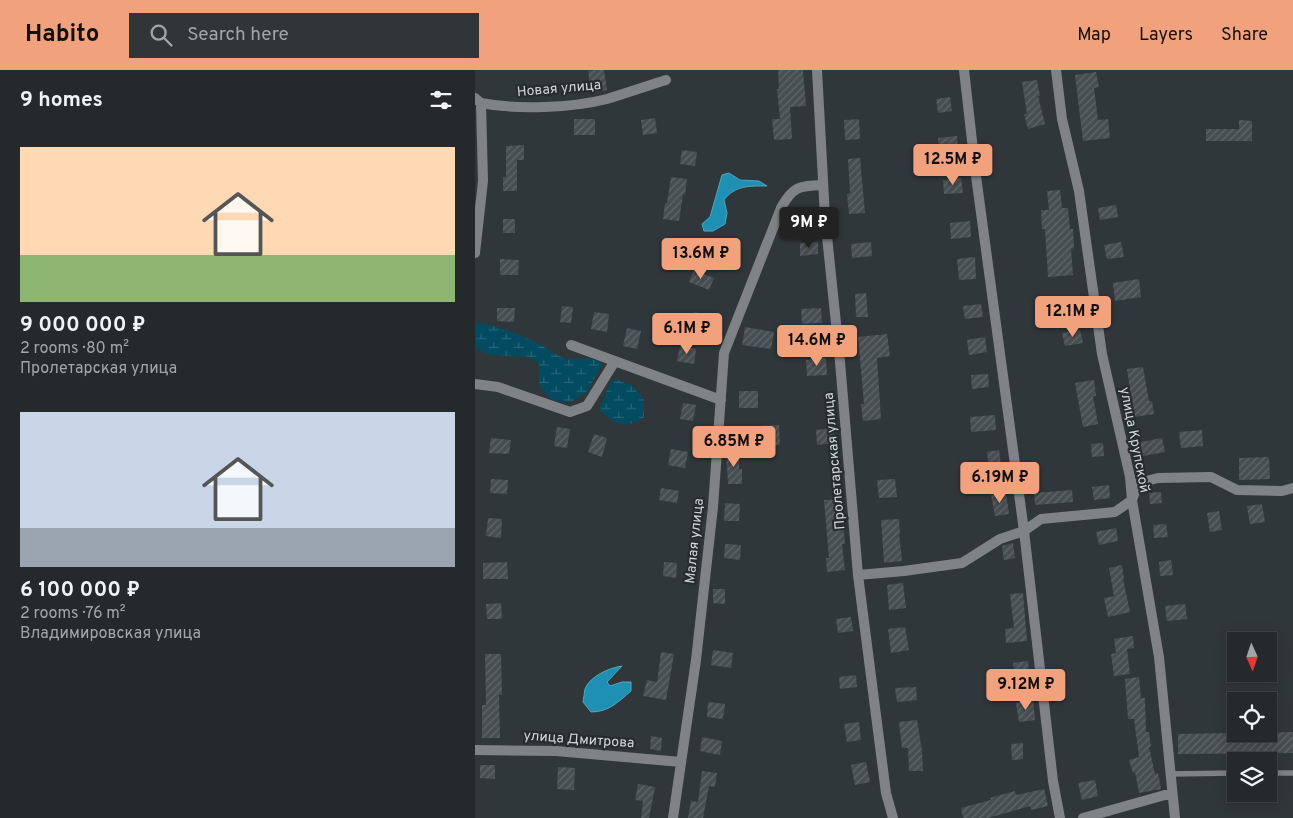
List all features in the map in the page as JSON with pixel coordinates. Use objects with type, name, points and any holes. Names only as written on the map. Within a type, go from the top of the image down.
[{"type":"street","name":"Пролетарская улица","points":[[817,70],[823,184],[858,575],[886,793],[893,818]]},
{"type":"street","points":[[964,70],[976,176],[1024,531],[1053,781],[1060,818]]},
{"type":"street","name":"улица Крупской","points":[[1056,70],[1062,119],[1079,191],[1102,354],[1130,477],[1132,500],[1159,657],[1171,793],[1175,818]]},
{"type":"street","name":"Новая улица","points":[[478,100],[496,106],[529,107],[577,104],[606,99],[666,80]]},
{"type":"street","points":[[475,253],[483,181],[478,100]]},
{"type":"street","name":"Малая улица","points":[[673,818],[696,660],[711,526],[726,347],[745,304],[781,208],[788,196],[798,187],[823,184]]},
{"type":"street","points":[[571,345],[721,400]]},
{"type":"street","points":[[475,384],[498,387],[570,412],[587,406],[615,361]]},
{"type":"street","points":[[858,575],[962,563],[1000,539],[1024,531],[1041,519],[1115,512],[1132,500],[1139,483],[1158,478],[1211,477],[1237,490],[1283,491],[1293,488]]},
{"type":"street","name":"улица Дмитрова","points":[[475,750],[556,751],[681,762]]},
{"type":"street","points":[[1083,818],[1171,793]]},
{"type":"lane","points":[[1170,774],[1227,773]]},
{"type":"lane","points":[[1277,773],[1293,773]]},
{"type":"green space","points":[[475,323],[517,334],[568,359],[593,359],[602,363],[586,393],[573,401],[562,402],[549,398],[539,385],[539,364],[529,357],[490,355],[475,348]]},
{"type":"green space","points":[[615,379],[633,386],[644,400],[644,417],[625,425],[616,422],[599,410],[610,384]]},
{"type":"shaded area","points":[[729,173],[740,180],[759,181],[767,186],[749,186],[733,191],[724,200],[727,213],[725,224],[713,231],[704,231],[702,224],[710,217],[722,175]]},
{"type":"shaded area","points":[[622,666],[607,682],[610,686],[622,682],[631,682],[631,691],[608,708],[591,712],[583,702],[587,684],[601,673]]},
{"type":"building","points":[[604,70],[607,90],[591,93],[588,71]]},
{"type":"building","points":[[778,70],[803,70],[806,106],[790,107],[792,139],[774,140],[772,119],[780,119],[777,89],[779,89]]},
{"type":"building","points":[[1096,72],[1099,87],[1094,88],[1098,120],[1108,119],[1110,138],[1083,141],[1075,75]]},
{"type":"building","points":[[1037,80],[1040,96],[1038,96],[1045,124],[1028,129],[1024,114],[1027,114],[1022,82]]},
{"type":"building","points":[[950,97],[952,111],[938,113],[936,99]]},
{"type":"building","points":[[655,118],[657,133],[643,135],[641,120]]},
{"type":"building","points":[[574,119],[595,119],[595,135],[574,135]]},
{"type":"building","points":[[859,119],[860,139],[845,140],[844,120]]},
{"type":"building","points":[[1239,120],[1252,121],[1252,141],[1206,141],[1206,129],[1239,129]]},
{"type":"building","points":[[957,136],[958,149],[939,151],[938,138]]},
{"type":"building","points":[[524,145],[524,160],[517,160],[517,191],[503,191],[503,177],[506,177],[506,146]]},
{"type":"building","points":[[682,150],[697,152],[695,166],[680,164]]},
{"type":"building","points":[[860,158],[865,213],[849,214],[847,194],[850,193],[848,159]]},
{"type":"building","points":[[671,177],[687,179],[679,221],[663,219]]},
{"type":"building","points":[[961,178],[963,193],[944,194],[943,180]]},
{"type":"building","points":[[1060,190],[1062,208],[1068,208],[1070,229],[1073,229],[1074,248],[1071,249],[1073,275],[1048,277],[1045,229],[1042,229],[1041,210],[1049,210],[1047,191]]},
{"type":"building","points":[[1116,205],[1118,217],[1100,220],[1098,208]]},
{"type":"building","points":[[503,219],[515,219],[515,233],[503,233]]},
{"type":"building","points":[[970,221],[971,237],[951,239],[950,223]]},
{"type":"building","points":[[818,242],[818,254],[800,256],[800,243]]},
{"type":"building","points":[[871,242],[872,256],[852,258],[851,244]]},
{"type":"building","points":[[1121,242],[1124,257],[1107,259],[1104,245]]},
{"type":"building","points":[[975,257],[976,279],[959,280],[957,259]]},
{"type":"building","points":[[500,259],[519,260],[518,275],[500,275]]},
{"type":"building","points":[[694,270],[714,278],[709,290],[689,282]]},
{"type":"building","points":[[1139,279],[1141,297],[1115,301],[1113,283]]},
{"type":"building","points":[[866,293],[868,317],[856,317],[855,294]]},
{"type":"building","points":[[981,304],[983,317],[965,319],[963,306]]},
{"type":"building","points":[[562,306],[573,307],[571,323],[560,322]]},
{"type":"building","points":[[497,308],[515,308],[514,322],[497,321]]},
{"type":"building","points":[[821,308],[822,323],[802,324],[801,309]]},
{"type":"building","points":[[1063,309],[1065,323],[1050,325],[1048,310]]},
{"type":"building","points":[[594,312],[609,314],[607,332],[591,329]]},
{"type":"building","points":[[694,312],[703,314],[701,325],[691,322]]},
{"type":"building","points":[[745,327],[774,332],[771,349],[742,345]]},
{"type":"building","points":[[627,328],[641,331],[637,349],[623,346]]},
{"type":"building","points":[[1080,330],[1083,343],[1065,346],[1062,333]]},
{"type":"building","points":[[887,334],[890,356],[877,358],[881,419],[863,421],[861,404],[864,404],[858,337]]},
{"type":"building","points":[[985,337],[987,352],[969,355],[967,340]]},
{"type":"building","points":[[680,346],[696,349],[694,364],[677,361]]},
{"type":"building","points":[[826,358],[827,375],[807,376],[806,360]]},
{"type":"building","points":[[1143,367],[1149,401],[1152,401],[1154,414],[1134,417],[1127,369]]},
{"type":"building","points":[[988,374],[989,387],[972,389],[971,375]]},
{"type":"building","points":[[1094,380],[1096,396],[1093,396],[1098,424],[1083,427],[1075,383]]},
{"type":"building","points":[[739,391],[758,391],[758,408],[739,408]]},
{"type":"building","points":[[683,403],[696,405],[693,421],[680,419]]},
{"type":"building","points":[[995,415],[996,430],[971,432],[970,417]]},
{"type":"building","points":[[779,425],[780,445],[756,446],[756,426]]},
{"type":"building","points":[[557,427],[570,429],[567,448],[554,446]]},
{"type":"building","points":[[833,428],[834,443],[817,445],[816,430]]},
{"type":"building","points":[[1202,430],[1203,446],[1181,448],[1179,432]]},
{"type":"building","points":[[594,434],[607,438],[602,457],[588,452]]},
{"type":"building","points":[[491,438],[511,440],[509,454],[489,453]]},
{"type":"building","points":[[1162,438],[1165,452],[1138,457],[1136,443]]},
{"type":"building","points":[[1103,443],[1104,456],[1092,457],[1091,444]]},
{"type":"building","points":[[671,449],[688,452],[685,468],[668,465]]},
{"type":"building","points":[[726,450],[740,451],[739,469],[742,469],[742,484],[728,484]]},
{"type":"building","points":[[999,450],[1001,466],[989,468],[987,452]]},
{"type":"building","points":[[1269,457],[1270,479],[1239,480],[1239,458]]},
{"type":"building","points":[[491,479],[508,480],[507,494],[490,493]]},
{"type":"building","points":[[895,479],[897,497],[879,498],[877,480]]},
{"type":"building","points":[[1109,485],[1110,498],[1094,500],[1092,487]]},
{"type":"building","points":[[661,488],[679,491],[677,503],[659,500]]},
{"type":"building","points":[[1072,490],[1073,502],[1035,505],[1034,493]]},
{"type":"building","points":[[1161,492],[1162,503],[1150,504],[1149,493]]},
{"type":"building","points":[[1006,493],[1009,514],[995,516],[991,495]]},
{"type":"building","points":[[840,499],[845,544],[842,544],[845,570],[827,572],[826,558],[829,558],[824,500]]},
{"type":"building","points":[[725,503],[740,504],[739,521],[724,521]]},
{"type":"building","points":[[1262,504],[1265,522],[1250,524],[1247,506]]},
{"type":"building","points":[[1219,511],[1222,530],[1210,532],[1207,513]]},
{"type":"building","points":[[488,518],[502,519],[501,538],[486,536]]},
{"type":"building","points":[[899,519],[902,561],[884,563],[881,520]]},
{"type":"building","points":[[1166,524],[1168,537],[1154,538],[1153,525]]},
{"type":"building","points":[[1116,528],[1118,541],[1099,545],[1096,532]]},
{"type":"building","points":[[1013,543],[1015,558],[1004,560],[1002,546]]},
{"type":"building","points":[[725,544],[741,545],[740,560],[724,558]]},
{"type":"building","points":[[1171,560],[1173,575],[1160,576],[1159,562]]},
{"type":"building","points":[[507,562],[508,579],[483,579],[483,563]]},
{"type":"building","points":[[664,562],[677,563],[676,578],[663,576]]},
{"type":"building","points":[[1122,565],[1130,612],[1108,617],[1104,598],[1114,596],[1109,568]]},
{"type":"building","points":[[903,583],[906,608],[889,610],[887,585]]},
{"type":"building","points":[[713,589],[725,589],[725,604],[713,603]]},
{"type":"building","points":[[1023,593],[1027,641],[1006,643],[1005,629],[1014,628],[1010,594]]},
{"type":"building","points":[[501,603],[502,619],[487,619],[486,604]]},
{"type":"building","points":[[1185,604],[1187,619],[1167,621],[1165,606]]},
{"type":"building","points":[[851,617],[853,631],[838,633],[836,619]]},
{"type":"building","points":[[905,627],[909,650],[891,653],[888,629]]},
{"type":"building","points":[[1133,636],[1134,648],[1127,649],[1130,674],[1114,676],[1111,654],[1116,653],[1114,639]]},
{"type":"building","points":[[713,650],[733,653],[731,668],[711,665]]},
{"type":"building","points":[[661,652],[674,654],[666,700],[643,696],[647,680],[657,682]]},
{"type":"building","points":[[485,654],[501,654],[502,695],[499,695],[500,738],[482,738],[482,705],[486,705]]},
{"type":"building","points":[[1028,661],[1029,674],[1015,676],[1013,663]]},
{"type":"building","points":[[856,675],[857,687],[840,689],[839,677]]},
{"type":"building","points":[[1139,677],[1141,698],[1145,698],[1146,732],[1149,732],[1151,747],[1149,747],[1155,774],[1158,773],[1161,789],[1139,793],[1135,772],[1133,773],[1129,760],[1139,757],[1134,719],[1128,719],[1125,679]]},
{"type":"building","points":[[916,687],[917,700],[897,702],[895,688]]},
{"type":"building","points":[[1033,700],[1035,720],[1019,722],[1016,703]]},
{"type":"building","points":[[708,702],[725,704],[723,719],[707,717]]},
{"type":"building","points":[[917,720],[923,771],[909,771],[908,748],[902,748],[899,722]]},
{"type":"building","points":[[859,722],[861,740],[847,742],[844,724]]},
{"type":"building","points":[[1277,732],[1293,732],[1293,753],[1227,752],[1227,754],[1178,754],[1178,734],[1227,733],[1227,742],[1277,742]]},
{"type":"building","points":[[651,736],[662,738],[661,751],[650,749]]},
{"type":"building","points":[[702,737],[722,741],[720,755],[700,751]]},
{"type":"building","points":[[1023,743],[1023,759],[1012,760],[1011,744]]},
{"type":"building","points":[[866,762],[870,782],[855,785],[851,765]]},
{"type":"building","points":[[480,765],[495,765],[495,779],[480,778]]},
{"type":"building","points":[[558,767],[575,768],[574,790],[557,789]]},
{"type":"building","points":[[702,771],[717,773],[715,787],[709,786],[703,818],[688,818],[691,801],[698,802]]},
{"type":"building","points":[[1095,780],[1098,796],[1082,800],[1078,783]]},
{"type":"building","points":[[638,784],[655,787],[649,818],[641,818],[643,801],[635,800]]},
{"type":"building","points":[[1044,789],[1048,806],[1031,810],[1030,806],[988,818],[963,818],[961,808],[1015,791],[1016,795]]}]
